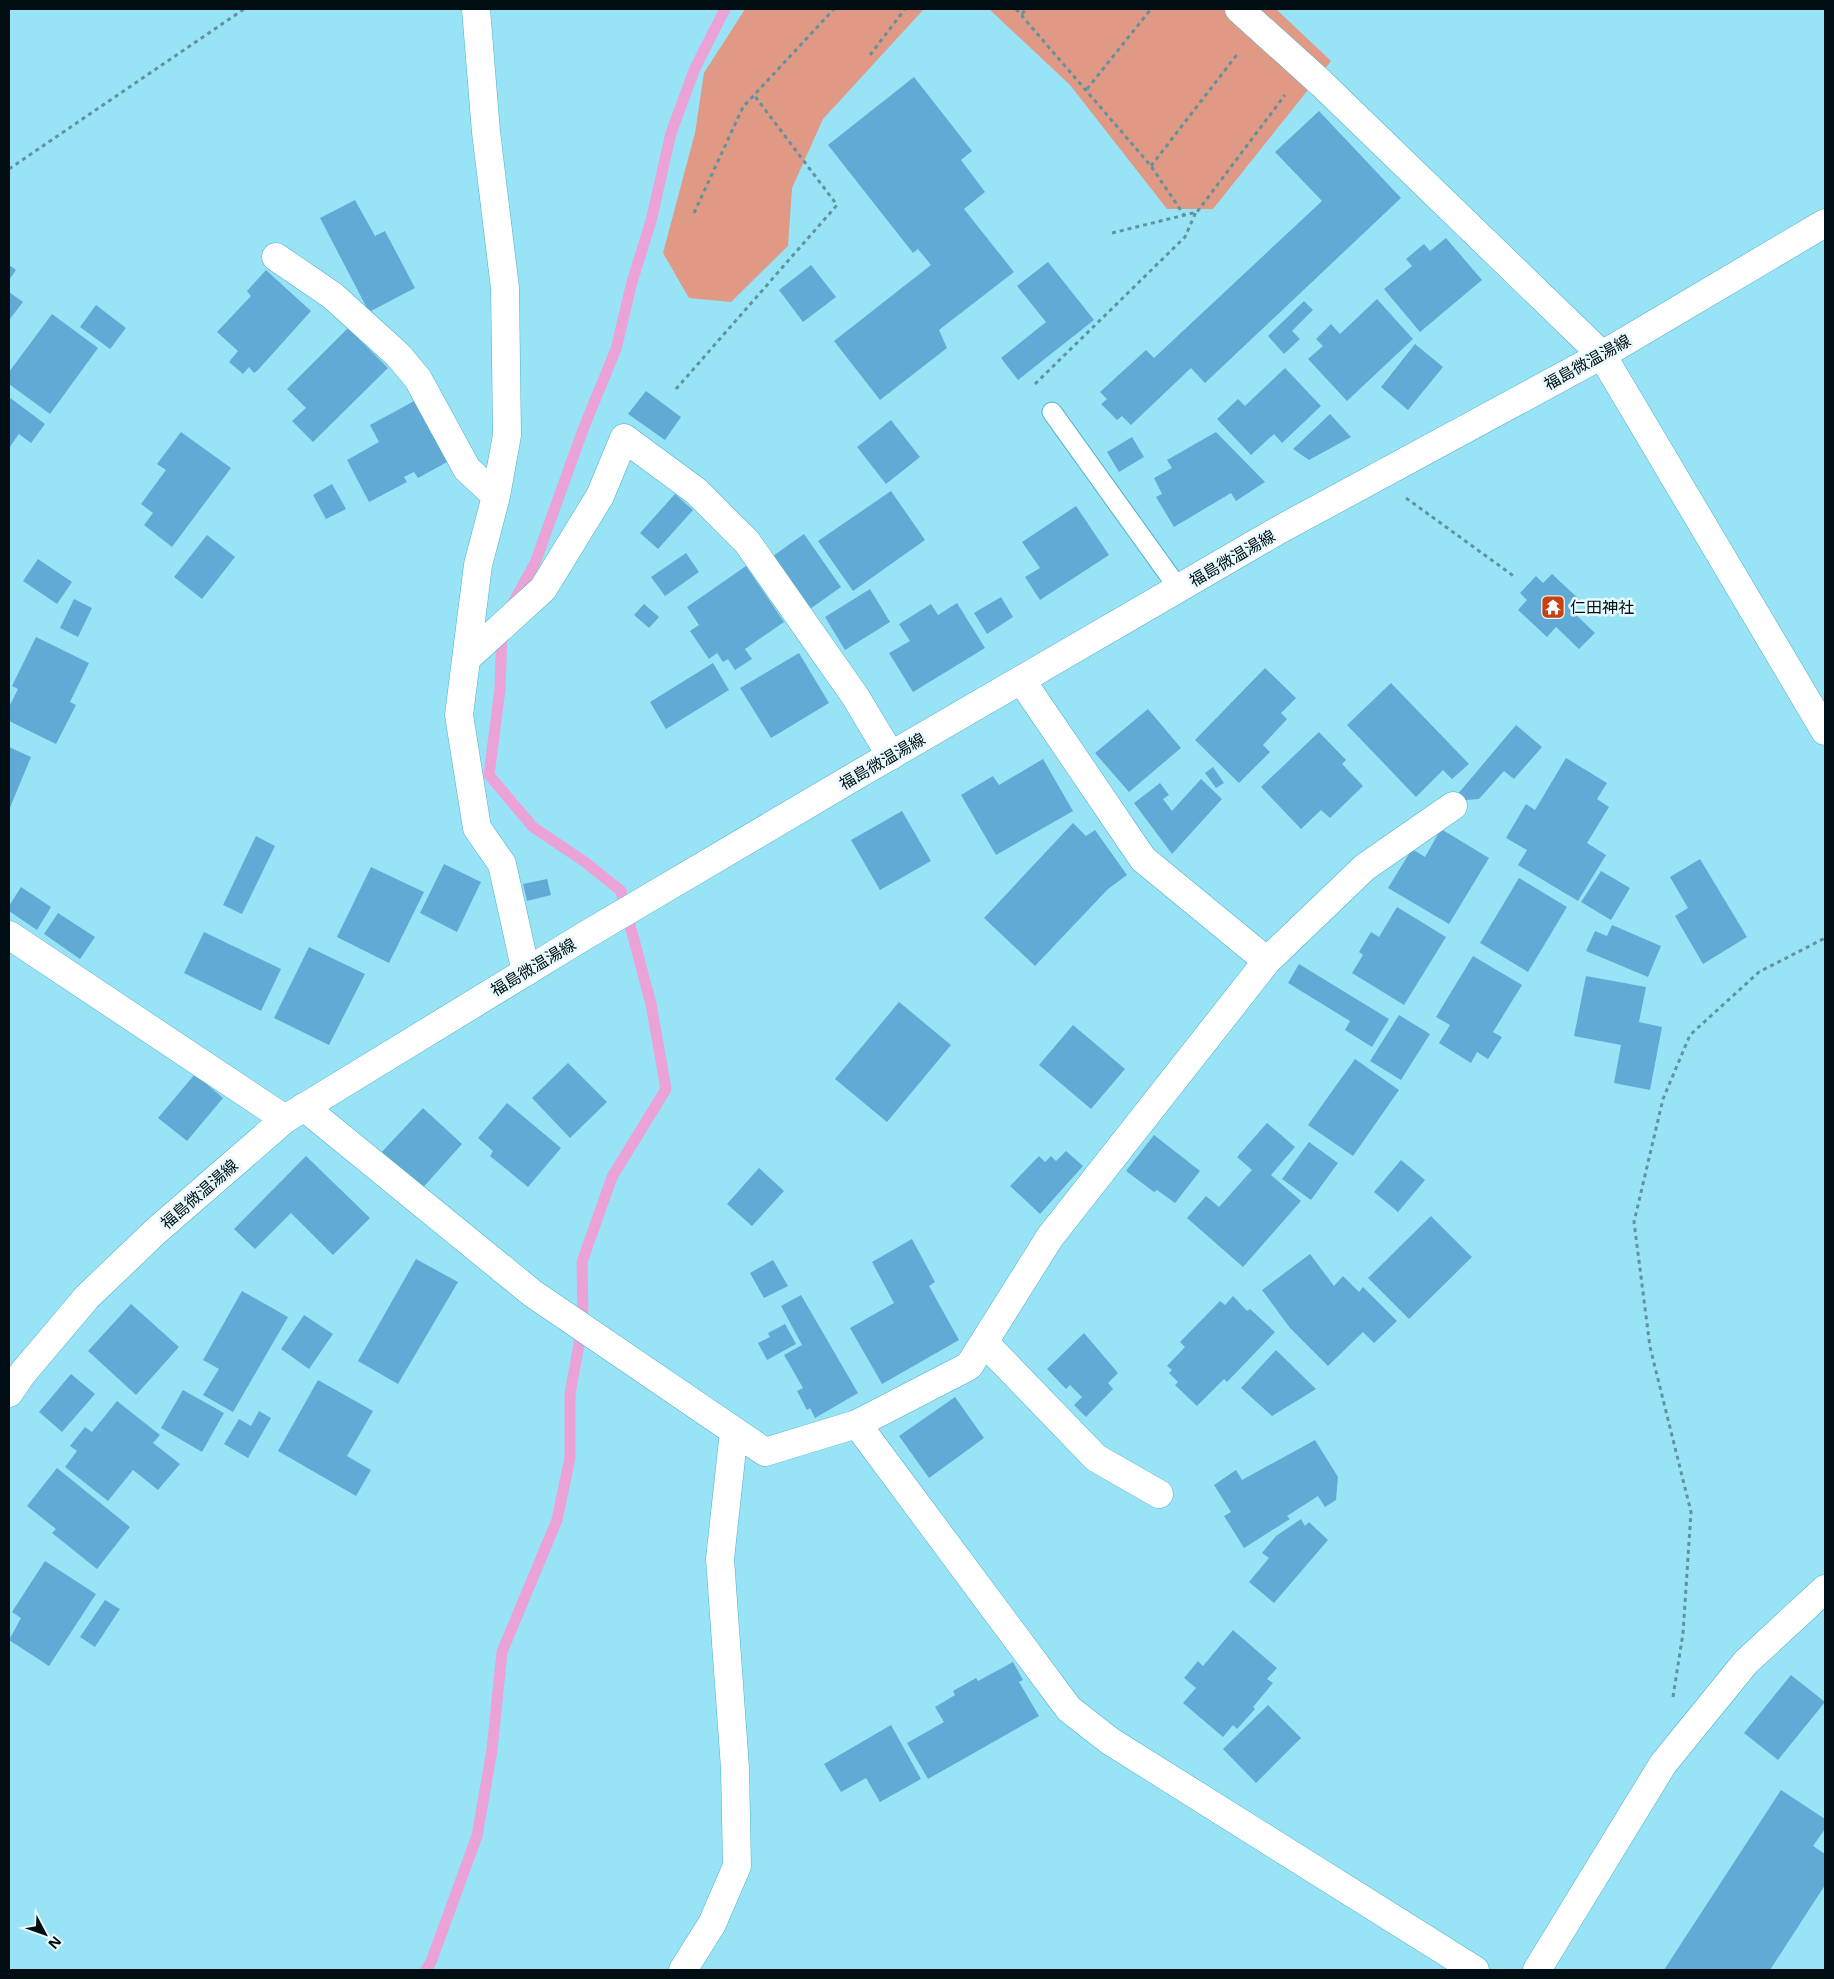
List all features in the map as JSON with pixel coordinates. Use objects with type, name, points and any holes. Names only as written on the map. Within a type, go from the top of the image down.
[{"type":"street","points":[[476,9],[486,132],[505,288],[507,435],[496,496],[478,566],[460,715],[477,828],[502,864],[526,972]]},
{"type":"street","points":[[1248,17],[1306,69],[1602,355],[1825,731]]},
{"type":"street","name":"福島微温湯線","points":[[9,1393],[22,1374],[87,1297],[156,1231],[294,1113],[586,936],[1277,531],[1602,355],[1825,223]]},
{"type":"street","points":[[276,257],[333,296],[398,355],[418,379],[467,469],[496,496]]},
{"type":"street","points":[[466,658],[543,589],[600,496],[624,438],[696,492],[747,542],[855,696],[892,756]]},
{"type":"street","points":[[1022,681],[1143,859],[1267,961]]},
{"type":"street","points":[[9,935],[294,1113],[532,1293],[764,1452],[857,1424],[969,1366],[1050,1237],[1267,961],[1365,868],[1453,806]]},
{"type":"street","points":[[984,1342],[1096,1458],[1159,1494]]},
{"type":"street","points":[[857,1424],[1069,1709],[1110,1741],[1475,1970]]},
{"type":"street","points":[[683,1970],[712,1924],[737,1866],[735,1768],[720,1559],[734,1430]]},
{"type":"street","points":[[1536,1970],[1663,1764],[1746,1662],[1825,1589]]},
{"type":"lane","points":[[1052,412],[1179,589]]},
{"type":"path","points":[[9,168],[244,9]]},
{"type":"path","points":[[694,213],[742,107],[834,9]]},
{"type":"path","points":[[870,55],[906,9]]},
{"type":"path","points":[[1016,9],[1087,89],[1151,166],[1184,215]]},
{"type":"path","points":[[1022,14],[1026,9]]},
{"type":"path","points":[[1087,89],[1151,9]]},
{"type":"path","points":[[1151,166],[1248,17]]},
{"type":"path","points":[[1035,384],[1185,237],[1196,212],[1306,69]]},
{"type":"path","points":[[676,389],[837,205],[754,95]]},
{"type":"path","points":[[1112,233],[1196,212]]},
{"type":"path","points":[[1377,477],[1514,577]]},
{"type":"path","points":[[1673,1698],[1683,1633],[1691,1512],[1650,1347],[1634,1222],[1662,1100],[1690,1035],[1759,972],[1825,938]]},
{"type":"shaded area","points":[[745,9],[924,9],[823,119],[792,188],[788,246],[731,302],[689,298],[663,253],[695,133],[704,73]]},
{"type":"shaded area","points":[[989,9],[1276,9],[1331,61],[1213,209],[1167,209],[1070,85]]},
{"type":"building","points":[[914,77],[972,151],[961,160],[985,192],[964,209],[1014,272],[939,330],[947,348],[880,400],[834,341],[931,265],[918,249],[913,253],[828,145]]},
{"type":"building","points":[[1319,111],[1401,198],[1205,383],[1191,368],[1131,425],[1122,416],[1117,420],[1101,404],[1107,399],[1100,392],[1146,350],[1154,358],[1322,201],[1275,152]]},
{"type":"building","points":[[355,200],[375,236],[385,231],[415,288],[369,312],[320,218]]},
{"type":"building","points":[[1446,238],[1482,280],[1420,332],[1384,289],[1412,266],[1406,259],[1424,244],[1430,251]]},
{"type":"building","points":[[1048,262],[1094,320],[1018,380],[1001,358],[1046,322],[1017,286]]},
{"type":"building","points":[[9,265],[16,270],[9,280]]},
{"type":"building","points":[[811,265],[836,297],[803,322],[779,290]]},
{"type":"building","points":[[266,270],[311,311],[258,370],[254,373],[249,367],[243,374],[229,362],[238,351],[217,332],[251,296],[247,291]]},
{"type":"building","points":[[9,292],[23,302],[9,320]]},
{"type":"building","points":[[1377,299],[1413,339],[1347,401],[1308,359],[1323,346],[1316,339],[1331,324],[1340,334]]},
{"type":"building","points":[[1304,301],[1313,310],[1292,331],[1300,339],[1284,354],[1268,336]]},
{"type":"building","points":[[96,305],[126,328],[110,349],[80,327]]},
{"type":"building","points":[[52,314],[98,348],[50,414],[9,384],[9,372]]},
{"type":"building","points":[[348,328],[388,368],[313,442],[292,421],[306,408],[287,389]]},
{"type":"building","points":[[1415,344],[1443,367],[1408,410],[1381,387]]},
{"type":"building","points":[[1285,368],[1321,406],[1282,443],[1274,434],[1251,455],[1217,419],[1238,399],[1245,406]]},
{"type":"building","points":[[646,391],[681,417],[665,440],[628,414]]},
{"type":"building","points":[[9,397],[45,424],[31,443],[19,434],[9,448]]},
{"type":"building","points":[[416,400],[449,461],[418,478],[414,472],[404,477],[407,482],[369,502],[347,460],[379,442],[370,425]]},
{"type":"building","points":[[1330,414],[1351,437],[1309,460],[1293,449]]},
{"type":"building","points":[[891,420],[920,457],[886,484],[857,447]]},
{"type":"building","points":[[181,432],[231,468],[172,547],[144,525],[153,513],[141,504],[166,470],[157,464]]},
{"type":"building","points":[[1216,432],[1265,482],[1236,501],[1231,493],[1174,527],[1156,497],[1162,494],[1154,478],[1172,468],[1167,460]]},
{"type":"building","points":[[1132,437],[1144,457],[1119,472],[1107,452]]},
{"type":"building","points":[[332,484],[346,509],[326,519],[313,495]]},
{"type":"building","points":[[891,491],[925,540],[853,591],[818,541]]},
{"type":"building","points":[[675,494],[693,510],[658,549],[640,533]]},
{"type":"building","points":[[1076,506],[1109,555],[1040,600],[1025,577],[1040,568],[1022,542]]},
{"type":"building","points":[[804,534],[841,587],[810,609],[773,556]]},
{"type":"building","points":[[207,535],[235,557],[202,599],[174,577]]},
{"type":"building","points":[[686,553],[699,572],[665,596],[651,577]]},
{"type":"building","points":[[38,559],[72,582],[57,604],[23,581]]},
{"type":"building","points":[[746,566],[784,622],[745,649],[752,659],[735,670],[728,659],[723,662],[717,653],[709,659],[690,631],[699,625],[687,607]]},
{"type":"building","points":[[1552,574],[1580,600],[1571,610],[1595,633],[1579,649],[1556,627],[1547,637],[1518,610],[1527,600],[1520,593],[1536,576],[1543,583]]},
{"type":"building","points":[[870,589],[890,622],[845,650],[825,617]]},
{"type":"building","points":[[1001,597],[1013,617],[987,634],[974,613]]},
{"type":"building","points":[[74,599],[92,608],[78,637],[60,628]]},
{"type":"building","points":[[957,603],[985,648],[913,692],[889,653],[910,641],[899,624],[931,604],[938,615]]},
{"type":"building","points":[[644,604],[659,617],[649,628],[634,615]]},
{"type":"building","points":[[36,637],[89,663],[70,702],[76,705],[56,744],[9,721],[9,707],[18,689],[12,686]]},
{"type":"building","points":[[799,653],[829,703],[771,738],[740,688]]},
{"type":"building","points":[[713,663],[729,690],[666,729],[650,702]]},
{"type":"building","points":[[1265,668],[1296,698],[1281,713],[1287,719],[1263,745],[1270,752],[1239,783],[1195,740]]},
{"type":"building","points":[[1391,683],[1469,764],[1452,779],[1443,770],[1416,797],[1347,725]]},
{"type":"building","points":[[1148,709],[1181,748],[1129,792],[1095,753]]},
{"type":"building","points":[[1516,725],[1542,747],[1514,779],[1504,771],[1479,799],[1466,800],[1457,795]]},
{"type":"building","points":[[1319,732],[1346,760],[1342,764],[1363,786],[1330,818],[1321,810],[1301,829],[1261,787]]},
{"type":"building","points":[[9,747],[31,757],[9,810]]},
{"type":"building","points":[[1566,758],[1607,783],[1597,799],[1609,807],[1587,843],[1606,855],[1578,901],[1518,865],[1527,850],[1506,838],[1526,804],[1535,810]]},
{"type":"building","points":[[1043,759],[1073,811],[996,855],[961,795],[993,776],[999,785]]},
{"type":"building","points":[[1213,767],[1224,783],[1216,788],[1205,773]]},
{"type":"building","points":[[1201,779],[1222,799],[1172,854],[1134,803],[1160,783],[1169,795],[1163,799],[1172,811]]},
{"type":"building","points":[[902,811],[931,861],[880,890],[851,840]]},
{"type":"building","points":[[1073,823],[1086,836],[1095,830],[1127,875],[1108,889],[1035,966],[984,918]]},
{"type":"building","points":[[1441,829],[1489,858],[1449,924],[1388,888],[1412,849],[1425,857]]},
{"type":"building","points":[[256,836],[275,846],[242,914],[223,905]]},
{"type":"building","points":[[1700,859],[1747,937],[1703,964],[1675,916],[1688,908],[1670,877]]},
{"type":"building","points":[[444,864],[481,882],[457,932],[420,913]]},
{"type":"building","points":[[371,867],[424,892],[389,963],[337,937]]},
{"type":"building","points":[[1601,871],[1630,888],[1611,920],[1581,902]]},
{"type":"building","points":[[1519,878],[1567,907],[1528,972],[1480,943]]},
{"type":"building","points":[[547,879],[551,895],[527,901],[523,884]]},
{"type":"building","points":[[21,887],[51,907],[37,930],[9,911],[9,906]]},
{"type":"building","points":[[1397,907],[1446,937],[1404,1005],[1352,973],[1363,955],[1359,952],[1371,932],[1379,937]]},
{"type":"building","points":[[58,913],[95,937],[80,959],[44,934]]},
{"type":"building","points":[[1612,925],[1661,946],[1648,977],[1586,951],[1595,931],[1607,936]]},
{"type":"building","points":[[204,932],[281,969],[261,1011],[184,973]]},
{"type":"building","points":[[309,947],[365,974],[329,1045],[274,1018]]},
{"type":"building","points":[[1473,956],[1522,985],[1493,1032],[1502,1037],[1488,1059],[1477,1052],[1471,1063],[1439,1043],[1450,1025],[1436,1017]]},
{"type":"building","points":[[1299,964],[1389,1019],[1372,1047],[1345,1030],[1350,1021],[1288,983]]},
{"type":"building","points":[[1586,976],[1646,987],[1639,1022],[1662,1027],[1650,1090],[1614,1083],[1621,1045],[1574,1036]]},
{"type":"building","points":[[899,1002],[951,1045],[887,1122],[835,1079]]},
{"type":"building","points":[[1399,1015],[1430,1034],[1401,1080],[1370,1061]]},
{"type":"building","points":[[1073,1025],[1125,1069],[1091,1109],[1039,1065]]},
{"type":"building","points":[[1355,1059],[1399,1090],[1353,1156],[1308,1125]]},
{"type":"building","points":[[568,1063],[607,1102],[570,1138],[532,1098]]},
{"type":"building","points":[[195,1074],[223,1098],[187,1141],[158,1118]]},
{"type":"building","points":[[507,1103],[561,1148],[528,1187],[490,1156],[493,1151],[478,1138]]},
{"type":"building","points":[[423,1108],[462,1144],[419,1192],[379,1155]]},
{"type":"building","points":[[1267,1123],[1295,1147],[1271,1175],[1301,1201],[1243,1267],[1187,1218],[1206,1196],[1219,1207],[1252,1170],[1237,1157]]},
{"type":"building","points":[[1154,1135],[1200,1171],[1175,1203],[1157,1190],[1154,1192],[1126,1171]]},
{"type":"building","points":[[1309,1142],[1338,1163],[1311,1200],[1282,1179]]},
{"type":"building","points":[[1066,1151],[1083,1166],[1040,1214],[1010,1186],[1039,1156],[1045,1162],[1051,1156],[1056,1161]]},
{"type":"building","points":[[306,1156],[370,1218],[333,1255],[291,1213],[255,1249],[234,1229]]},
{"type":"building","points":[[1401,1160],[1425,1180],[1398,1212],[1374,1192]]},
{"type":"building","points":[[759,1168],[784,1191],[752,1226],[727,1204]]},
{"type":"building","points":[[1431,1216],[1472,1257],[1409,1319],[1368,1278]]},
{"type":"building","points":[[912,1239],[935,1282],[929,1286],[959,1340],[882,1384],[850,1328],[894,1303],[872,1262]]},
{"type":"building","points":[[1310,1254],[1334,1286],[1343,1276],[1359,1292],[1363,1287],[1397,1321],[1374,1343],[1363,1332],[1328,1366],[1290,1328],[1262,1290]]},
{"type":"building","points":[[416,1259],[458,1282],[398,1384],[358,1361]]},
{"type":"building","points":[[773,1260],[788,1286],[764,1298],[750,1273]]},
{"type":"building","points":[[242,1291],[288,1317],[233,1412],[203,1395],[219,1369],[203,1360]]},
{"type":"building","points":[[801,1295],[858,1393],[815,1418],[810,1408],[807,1410],[797,1391],[803,1388],[784,1355],[802,1345],[781,1306]]},
{"type":"building","points":[[1233,1296],[1247,1311],[1250,1309],[1275,1332],[1227,1382],[1224,1379],[1197,1406],[1175,1385],[1178,1382],[1169,1373],[1172,1370],[1167,1366],[1185,1347],[1180,1342],[1220,1301],[1225,1305]]},
{"type":"building","points":[[131,1304],[179,1347],[136,1395],[88,1351]]},
{"type":"building","points":[[304,1315],[333,1334],[309,1369],[281,1349]]},
{"type":"building","points":[[785,1324],[796,1344],[767,1360],[758,1343],[770,1337],[768,1333]]},
{"type":"building","points":[[1084,1333],[1118,1373],[1108,1383],[1113,1389],[1086,1417],[1074,1405],[1082,1397],[1070,1385],[1066,1389],[1047,1369]]},
{"type":"building","points":[[1276,1350],[1316,1389],[1272,1416],[1241,1388]]},
{"type":"building","points":[[71,1374],[95,1394],[62,1432],[39,1412]]},
{"type":"building","points":[[318,1380],[373,1411],[347,1456],[371,1470],[356,1496],[278,1451]]},
{"type":"building","points":[[183,1390],[224,1413],[202,1452],[161,1428]]},
{"type":"building","points":[[955,1397],[984,1438],[929,1478],[899,1436]]},
{"type":"building","points":[[117,1401],[160,1435],[153,1443],[180,1464],[158,1490],[133,1470],[108,1501],[65,1467],[77,1451],[70,1446],[85,1427],[92,1432]]},
{"type":"building","points":[[259,1411],[271,1418],[248,1458],[224,1444],[239,1419],[251,1426]]},
{"type":"building","points":[[1315,1440],[1338,1477],[1336,1500],[1325,1507],[1318,1496],[1287,1516],[1290,1519],[1244,1548],[1224,1516],[1231,1512],[1214,1485],[1236,1470],[1242,1480]]},
{"type":"building","points":[[57,1468],[130,1527],[97,1569],[52,1533],[56,1529],[27,1506]]},
{"type":"building","points":[[1301,1519],[1305,1526],[1309,1522],[1328,1540],[1274,1603],[1249,1582],[1269,1558],[1262,1553],[1276,1536]]},
{"type":"building","points":[[45,1561],[96,1594],[49,1666],[9,1640],[21,1618],[12,1612]]},
{"type":"building","points":[[105,1600],[120,1609],[95,1647],[80,1637]]},
{"type":"building","points":[[1233,1630],[1277,1668],[1267,1679],[1273,1683],[1253,1707],[1255,1709],[1237,1729],[1233,1725],[1223,1737],[1183,1703],[1196,1688],[1184,1678],[1198,1661],[1203,1666]]},
{"type":"building","points":[[1013,1662],[1023,1680],[1019,1682],[1039,1716],[928,1779],[907,1743],[944,1722],[935,1707],[955,1695],[953,1691],[976,1678],[978,1681]]},
{"type":"building","points":[[1791,1675],[1825,1702],[1778,1760],[1744,1733]]},
{"type":"building","points":[[1268,1705],[1301,1738],[1256,1783],[1223,1749]]},
{"type":"building","points":[[891,1725],[921,1779],[880,1802],[866,1778],[841,1792],[824,1764]]},
{"type":"building","points":[[1781,1790],[1825,1819],[1825,1829],[1813,1846],[1825,1854],[1825,1885],[1770,1970],[1664,1970]]},
{"type":"waterway","points":[[512,605],[535,563],[584,427],[616,349],[632,282],[651,221],[671,133],[695,68],[725,9]]},
{"type":"waterway","points":[[426,1970],[431,1962],[477,1836],[492,1750],[502,1652],[557,1520],[570,1458],[570,1394],[583,1322],[582,1262],[612,1177],[666,1089],[651,1004],[621,891],[585,862],[533,827],[489,775],[500,689],[502,631]]},
{"type":"place","name":"仁田神社","points":[[1553,607]]}]
